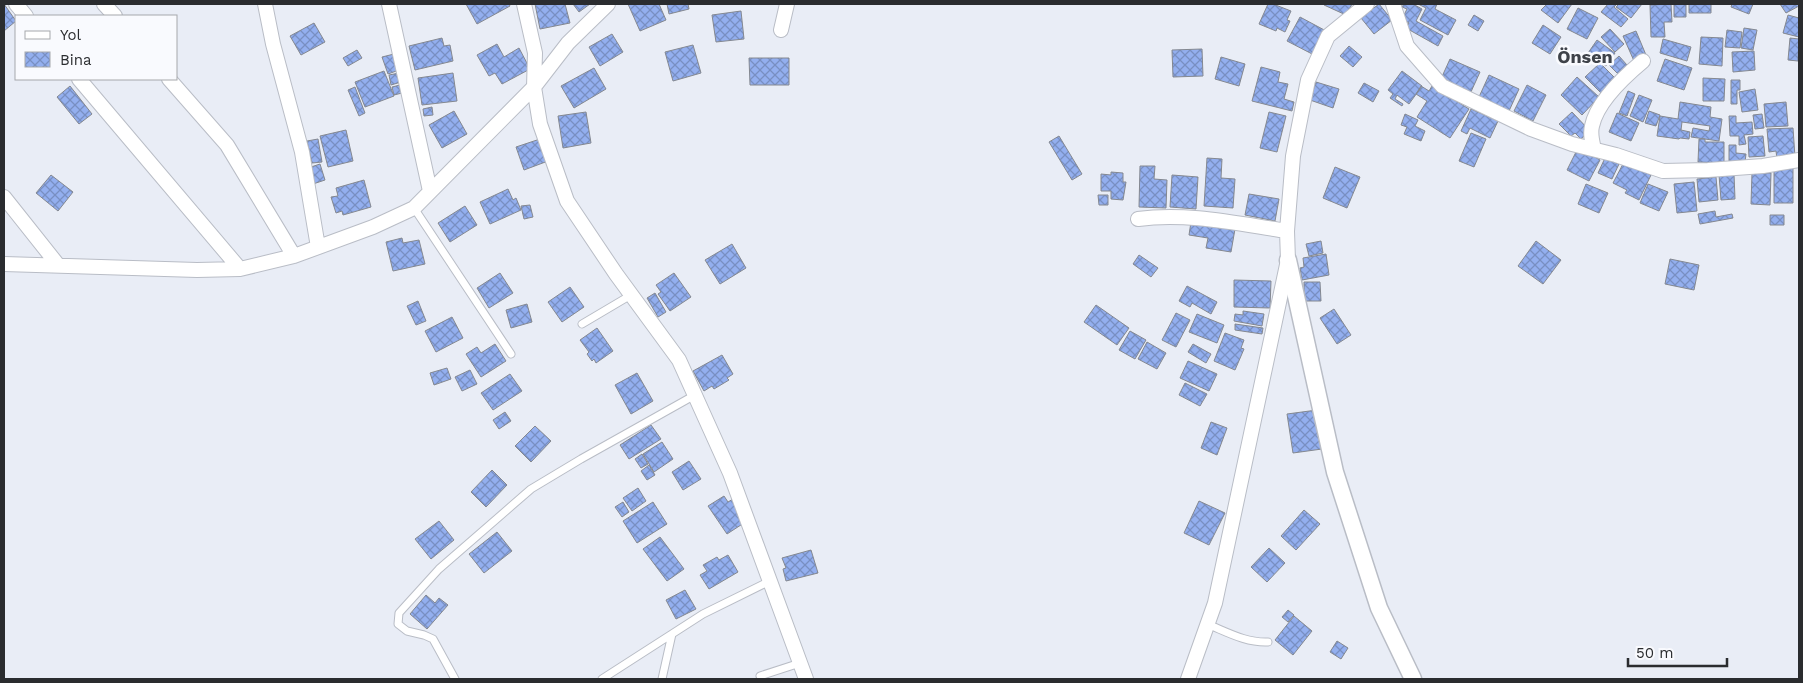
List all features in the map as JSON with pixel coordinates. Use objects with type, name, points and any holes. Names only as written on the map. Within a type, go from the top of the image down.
[{"type":"street","points":[[16,4],[25,15]]},
{"type":"street","points":[[104,4],[114,15]]},
{"type":"street","points":[[265,4],[273,44],[302,152],[318,247]]},
{"type":"street","points":[[389,4],[430,191]]},
{"type":"street","points":[[524,4],[535,53],[534,87],[540,124],[567,201],[631,295],[679,360],[730,473],[806,679]]},
{"type":"street","points":[[4,264],[240,269],[294,256],[373,227],[414,208],[534,87],[568,43],[608,4]]},
{"type":"street","points":[[781,30],[787,4]]},
{"type":"street","points":[[1367,4],[1328,36],[1308,80],[1293,156],[1287,231],[1288,260],[1335,472],[1379,608],[1413,679]]},
{"type":"street","points":[[1393,4],[1408,46],[1442,86],[1531,129],[1572,144],[1663,171],[1735,168],[1799,160]]},
{"type":"street","points":[[1594,149],[1591,137],[1592,125],[1606,97],[1643,61]]},
{"type":"street","points":[[80,80],[240,269]]},
{"type":"street","points":[[170,80],[227,145],[294,256]]},
{"type":"street","points":[[4,197],[58,265]]},
{"type":"street","points":[[1138,220],[1150,218],[1199,219],[1287,231]]},
{"type":"street","points":[[1188,679],[1215,603],[1288,260]]},
{"type":"lane","points":[[414,208],[511,354]]},
{"type":"lane","points":[[582,324],[631,295]]},
{"type":"lane","points":[[455,679],[433,639],[407,631],[398,624],[399,613],[439,569],[530,489],[695,395]]},
{"type":"lane","points":[[602,679],[704,614],[770,581]]},
{"type":"lane","points":[[1207,624],[1257,643],[1268,642]]},
{"type":"lane","points":[[662,679],[672,634]]},
{"type":"lane","points":[[760,676],[800,663]]},
{"type":"building","points":[[4,4],[15,22],[4,31]]},
{"type":"building","points":[[466,4],[509,4],[510,6],[477,24]]},
{"type":"building","points":[[535,4],[565,4],[570,23],[540,29]]},
{"type":"building","points":[[573,4],[590,4],[579,12]]},
{"type":"building","points":[[628,4],[659,4],[666,20],[640,31]]},
{"type":"building","points":[[667,4],[688,4],[689,9],[669,14]]},
{"type":"building","points":[[1268,4],[1291,11],[1287,20],[1290,21],[1285,32],[1277,28],[1276,31],[1259,24]]},
{"type":"building","points":[[1325,4],[1352,4],[1346,15]]},
{"type":"building","points":[[1379,4],[1392,20],[1374,34],[1361,18]]},
{"type":"building","points":[[1404,4],[1413,4],[1422,9],[1416,21],[1443,36],[1438,46],[1406,28],[1409,23],[1402,19],[1407,9],[1402,7]]},
{"type":"building","points":[[1418,4],[1437,4],[1435,9],[1456,20],[1448,35],[1420,20],[1426,8]]},
{"type":"building","points":[[1547,4],[1572,4],[1558,23],[1541,10]]},
{"type":"building","points":[[1608,4],[1617,4],[1614,7],[1628,19],[1621,27],[1601,12]]},
{"type":"building","points":[[1619,4],[1642,4],[1631,18],[1616,7]]},
{"type":"building","points":[[1671,4],[1672,22],[1664,22],[1665,37],[1651,37],[1650,5]]},
{"type":"building","points":[[1674,4],[1686,4],[1686,17],[1674,17]]},
{"type":"building","points":[[1689,4],[1711,4],[1711,13],[1689,13]]},
{"type":"building","points":[[1732,4],[1753,4],[1749,14],[1731,7]]},
{"type":"building","points":[[1780,4],[1797,4],[1799,6],[1786,13]]},
{"type":"building","points":[[1578,8],[1598,18],[1587,39],[1567,29]]},
{"type":"building","points":[[741,11],[744,39],[716,42],[712,15]]},
{"type":"building","points":[[1474,15],[1484,21],[1478,31],[1468,25]]},
{"type":"building","points":[[1788,15],[1799,18],[1799,37],[1783,33]]},
{"type":"building","points":[[1300,17],[1328,32],[1316,56],[1287,41]]},
{"type":"building","points":[[314,23],[325,42],[301,55],[290,36]]},
{"type":"building","points":[[1543,25],[1561,37],[1550,54],[1532,43]]},
{"type":"building","points":[[1744,28],[1757,30],[1753,50],[1741,48]]},
{"type":"building","points":[[1610,29],[1624,44],[1615,52],[1601,37]]},
{"type":"building","points":[[1727,30],[1742,32],[1740,48],[1725,47]]},
{"type":"building","points":[[1636,31],[1646,55],[1634,61],[1623,36]]},
{"type":"building","points":[[612,34],[623,52],[600,66],[589,47]]},
{"type":"building","points":[[1701,37],[1723,38],[1722,66],[1699,64]]},
{"type":"building","points":[[442,38],[444,46],[450,45],[453,61],[415,70],[409,46]]},
{"type":"building","points":[[1790,38],[1799,39],[1798,61],[1788,60]]},
{"type":"building","points":[[1663,39],[1691,47],[1687,61],[1660,53]]},
{"type":"building","points":[[1597,40],[1615,53],[1606,66],[1588,53]]},
{"type":"building","points":[[497,44],[504,57],[519,48],[530,69],[502,84],[495,73],[489,76],[477,55]]},
{"type":"building","points":[[693,45],[701,73],[673,81],[665,52]]},
{"type":"building","points":[[1349,46],[1362,57],[1353,67],[1340,56]]},
{"type":"building","points":[[1202,49],[1203,76],[1173,77],[1172,50]]},
{"type":"building","points":[[357,50],[362,58],[348,66],[343,58]]},
{"type":"building","points":[[1754,51],[1755,70],[1733,72],[1732,52]]},
{"type":"building","points":[[394,54],[399,70],[388,74],[382,57]]},
{"type":"building","points":[[1619,56],[1627,65],[1618,74],[1609,65]]},
{"type":"building","points":[[1221,57],[1245,64],[1239,86],[1215,79]]},
{"type":"building","points":[[749,58],[789,58],[789,85],[750,85]]},
{"type":"building","points":[[1450,59],[1480,72],[1470,94],[1440,81]]},
{"type":"building","points":[[1665,59],[1692,68],[1684,90],[1657,81]]},
{"type":"building","points":[[1600,63],[1617,80],[1602,94],[1585,77]]},
{"type":"building","points":[[1261,67],[1280,72],[1278,82],[1288,84],[1284,99],[1294,102],[1292,111],[1252,101]]},
{"type":"building","points":[[594,68],[606,89],[574,108],[561,86]]},
{"type":"building","points":[[384,71],[394,96],[365,107],[355,82]]},
{"type":"building","points":[[1402,71],[1422,86],[1409,104],[1397,95],[1395,99],[1403,104],[1402,106],[1390,98],[1393,94],[1388,90]]},
{"type":"building","points":[[399,73],[401,82],[391,85],[389,75]]},
{"type":"building","points":[[453,73],[457,101],[422,105],[418,78]]},
{"type":"building","points":[[1489,75],[1519,89],[1509,111],[1479,97]]},
{"type":"building","points":[[1577,77],[1599,97],[1582,115],[1561,95]]},
{"type":"building","points":[[1703,78],[1725,79],[1724,101],[1703,101]]},
{"type":"building","points":[[1731,80],[1740,80],[1740,90],[1737,90],[1737,104],[1731,104]]},
{"type":"building","points":[[1316,82],[1339,89],[1333,108],[1310,100]]},
{"type":"building","points":[[1364,83],[1379,91],[1373,102],[1358,93]]},
{"type":"building","points":[[400,85],[402,93],[394,95],[392,87]]},
{"type":"building","points":[[1527,85],[1546,95],[1533,121],[1514,111]]},
{"type":"building","points":[[70,86],[92,114],[79,124],[57,97]]},
{"type":"building","points":[[1421,86],[1429,91],[1432,86],[1469,109],[1450,138],[1417,117],[1427,101],[1416,94]]},
{"type":"building","points":[[355,87],[365,113],[359,116],[348,90]]},
{"type":"building","points":[[1755,89],[1758,110],[1742,112],[1739,92]]},
{"type":"building","points":[[1628,91],[1635,94],[1627,116],[1619,113]]},
{"type":"building","points":[[1639,95],[1652,100],[1643,122],[1630,116]]},
{"type":"building","points":[[1680,102],[1711,107],[1710,117],[1722,119],[1719,141],[1691,137],[1693,128],[1709,131],[1710,126],[1682,122],[1681,130],[1690,132],[1689,139],[1657,136],[1660,116],[1678,119]]},
{"type":"building","points":[[1786,102],[1788,126],[1766,127],[1764,104]]},
{"type":"building","points":[[432,107],[433,115],[424,116],[423,109]]},
{"type":"building","points":[[1471,109],[1498,121],[1490,138],[1470,128],[1467,134],[1461,131]]},
{"type":"building","points":[[454,111],[467,134],[442,148],[429,125]]},
{"type":"building","points":[[1649,111],[1660,115],[1656,126],[1645,123]]},
{"type":"building","points":[[586,112],[591,143],[563,148],[558,116]]},
{"type":"building","points":[[1269,112],[1286,116],[1277,152],[1260,148]]},
{"type":"building","points":[[1572,112],[1590,131],[1581,139],[1575,133],[1571,136],[1559,124]]},
{"type":"building","points":[[1617,113],[1639,123],[1631,141],[1609,132]]},
{"type":"building","points":[[1405,114],[1418,120],[1415,126],[1425,131],[1421,141],[1404,134],[1407,127],[1401,125]]},
{"type":"building","points":[[1762,114],[1764,128],[1755,129],[1753,115]]},
{"type":"building","points":[[1729,116],[1736,116],[1736,123],[1752,122],[1753,134],[1744,135],[1746,144],[1739,145],[1739,136],[1730,136]]},
{"type":"building","points":[[1793,128],[1795,157],[1777,159],[1776,151],[1769,152],[1767,129]]},
{"type":"building","points":[[346,130],[353,161],[328,167],[320,136]]},
{"type":"building","points":[[1471,133],[1486,139],[1474,167],[1459,161]]},
{"type":"building","points":[[1059,136],[1082,174],[1072,180],[1049,142]]},
{"type":"building","points":[[1763,136],[1765,156],[1749,157],[1748,137]]},
{"type":"building","points":[[318,139],[322,162],[312,163],[307,141]]},
{"type":"building","points":[[540,139],[548,161],[524,170],[516,147]]},
{"type":"building","points":[[1699,139],[1705,139],[1705,142],[1724,142],[1724,163],[1698,162]]},
{"type":"building","points":[[1729,145],[1736,145],[1736,153],[1746,154],[1745,162],[1729,162]]},
{"type":"building","points":[[1578,148],[1600,160],[1589,181],[1567,170]]},
{"type":"building","points":[[1207,158],[1222,159],[1221,178],[1235,179],[1233,208],[1204,206]]},
{"type":"building","points":[[1605,158],[1619,164],[1612,179],[1598,173]]},
{"type":"building","points":[[1624,162],[1651,175],[1639,200],[1625,193],[1627,190],[1613,183]]},
{"type":"building","points":[[320,164],[325,180],[313,184],[308,168]]},
{"type":"building","points":[[1140,166],[1155,166],[1154,179],[1167,180],[1166,208],[1139,207]]},
{"type":"building","points":[[1774,166],[1793,166],[1793,203],[1774,203]]},
{"type":"building","points":[[1335,167],[1360,177],[1347,208],[1323,198]]},
{"type":"building","points":[[1111,172],[1123,173],[1123,182],[1126,182],[1123,200],[1111,199],[1111,191],[1101,191],[1101,174],[1111,175]]},
{"type":"building","points":[[1752,173],[1771,173],[1770,205],[1751,204]]},
{"type":"building","points":[[1734,174],[1735,199],[1721,200],[1719,175]]},
{"type":"building","points":[[51,175],[73,192],[58,211],[36,193]]},
{"type":"building","points":[[1172,175],[1198,177],[1196,209],[1170,207]]},
{"type":"building","points":[[1716,177],[1718,200],[1699,202],[1697,179]]},
{"type":"building","points":[[364,180],[371,207],[343,215],[342,211],[336,213],[331,197],[338,196],[336,188]]},
{"type":"building","points":[[1694,182],[1697,211],[1677,213],[1674,184]]},
{"type":"building","points":[[1586,184],[1608,193],[1599,213],[1578,204]]},
{"type":"building","points":[[1648,184],[1668,192],[1659,211],[1640,203]]},
{"type":"building","points":[[508,189],[513,200],[516,198],[521,210],[490,224],[480,202]]},
{"type":"building","points":[[1249,194],[1279,199],[1275,221],[1245,215]]},
{"type":"building","points":[[1098,195],[1108,195],[1108,205],[1099,205]]},
{"type":"building","points":[[530,205],[533,217],[524,219],[521,206]]},
{"type":"building","points":[[465,206],[477,225],[450,242],[438,223]]},
{"type":"building","points":[[1715,211],[1716,217],[1732,214],[1733,218],[1700,224],[1698,214]]},
{"type":"building","points":[[1770,215],[1784,215],[1784,225],[1770,225]]},
{"type":"building","points":[[1191,222],[1235,229],[1231,252],[1206,248],[1208,238],[1189,235]]},
{"type":"building","points":[[402,238],[403,243],[419,240],[425,264],[393,271],[386,242]]},
{"type":"building","points":[[1321,241],[1323,253],[1309,256],[1306,244]]},
{"type":"building","points":[[1536,241],[1561,260],[1543,284],[1518,266]]},
{"type":"building","points":[[732,244],[746,268],[720,284],[705,260]]},
{"type":"building","points":[[1326,254],[1329,275],[1302,280],[1300,268],[1304,267],[1303,258]]},
{"type":"building","points":[[1139,255],[1158,268],[1151,277],[1133,264]]},
{"type":"building","points":[[1670,259],[1699,265],[1694,290],[1665,284]]},
{"type":"building","points":[[500,273],[513,293],[489,308],[477,288]]},
{"type":"building","points":[[674,273],[691,297],[670,311],[658,294],[661,292],[656,285]]},
{"type":"building","points":[[1234,280],[1271,281],[1270,308],[1234,307]]},
{"type":"building","points":[[1304,282],[1320,282],[1321,301],[1304,301]]},
{"type":"building","points":[[1187,286],[1217,302],[1211,314],[1192,303],[1190,307],[1179,301]]},
{"type":"building","points":[[570,287],[584,307],[562,322],[548,302]]},
{"type":"building","points":[[655,293],[666,312],[658,317],[647,298]]},
{"type":"building","points":[[418,301],[426,321],[416,325],[407,306]]},
{"type":"building","points":[[527,304],[532,322],[511,328],[506,310]]},
{"type":"building","points":[[1096,305],[1129,328],[1117,345],[1084,322]]},
{"type":"building","points":[[1334,309],[1351,335],[1337,344],[1320,318]]},
{"type":"building","points":[[1243,311],[1264,314],[1262,326],[1234,321],[1235,314],[1243,315]]},
{"type":"building","points":[[1176,313],[1190,320],[1176,347],[1162,340]]},
{"type":"building","points":[[1197,314],[1224,325],[1217,343],[1189,332]]},
{"type":"building","points":[[452,317],[463,338],[436,352],[425,331]]},
{"type":"building","points":[[1235,324],[1263,328],[1262,334],[1235,330]]},
{"type":"building","points":[[597,328],[613,351],[596,363],[587,354],[589,352],[580,340]]},
{"type":"building","points":[[1130,331],[1146,340],[1135,359],[1119,350]]},
{"type":"building","points":[[1225,333],[1244,340],[1241,348],[1244,349],[1235,370],[1214,361]]},
{"type":"building","points":[[1147,342],[1166,353],[1157,369],[1138,359]]},
{"type":"building","points":[[495,344],[506,361],[481,377],[466,354],[477,347],[481,353]]},
{"type":"building","points":[[1193,344],[1211,354],[1206,363],[1188,352]]},
{"type":"building","points":[[722,355],[733,374],[727,378],[729,380],[714,389],[712,386],[704,391],[693,371]]},
{"type":"building","points":[[1188,361],[1217,374],[1209,391],[1180,378]]},
{"type":"building","points":[[447,368],[451,379],[434,385],[430,373]]},
{"type":"building","points":[[470,370],[477,384],[462,391],[455,377]]},
{"type":"building","points":[[637,373],[653,401],[631,414],[615,385]]},
{"type":"building","points":[[510,374],[522,391],[493,410],[481,393]]},
{"type":"building","points":[[1185,383],[1207,394],[1200,406],[1179,395]]},
{"type":"building","points":[[1317,410],[1322,449],[1293,453],[1287,414]]},
{"type":"building","points":[[505,412],[511,421],[499,429],[493,420]]},
{"type":"building","points":[[1211,422],[1227,428],[1217,455],[1201,448]]},
{"type":"building","points":[[651,425],[661,439],[629,459],[620,445]]},
{"type":"building","points":[[535,426],[551,441],[531,462],[515,446]]},
{"type":"building","points":[[662,442],[673,459],[654,472],[643,454]]},
{"type":"building","points":[[642,454],[648,464],[641,468],[635,459]]},
{"type":"building","points":[[689,461],[701,479],[683,490],[672,472]]},
{"type":"building","points":[[649,465],[655,475],[647,480],[641,471]]},
{"type":"building","points":[[492,470],[507,485],[486,507],[471,492]]},
{"type":"building","points":[[638,488],[646,501],[632,511],[623,498]]},
{"type":"building","points":[[724,496],[728,502],[733,499],[747,521],[727,534],[708,506]]},
{"type":"building","points":[[1199,501],[1225,513],[1209,545],[1184,533]]},
{"type":"building","points":[[623,502],[629,512],[622,517],[615,507]]},
{"type":"building","points":[[653,502],[667,524],[637,543],[623,521]]},
{"type":"building","points":[[1304,510],[1320,524],[1296,550],[1281,536]]},
{"type":"building","points":[[439,521],[454,540],[431,559],[415,539]]},
{"type":"building","points":[[497,532],[512,551],[484,573],[469,554]]},
{"type":"building","points":[[660,537],[684,569],[667,581],[643,549]]},
{"type":"building","points":[[1269,548],[1285,563],[1267,582],[1251,567]]},
{"type":"building","points":[[811,550],[818,573],[786,581],[783,569],[786,568],[782,558]]},
{"type":"building","points":[[728,555],[738,572],[709,589],[700,575],[707,571],[703,565],[717,557],[719,560]]},
{"type":"building","points":[[685,590],[696,609],[676,619],[666,600]]},
{"type":"building","points":[[426,595],[435,603],[439,598],[448,605],[427,629],[410,614]]},
{"type":"building","points":[[1288,610],[1294,615],[1288,622],[1282,617]]},
{"type":"building","points":[[1294,616],[1312,631],[1293,655],[1275,640]]},
{"type":"building","points":[[1337,641],[1348,648],[1341,659],[1330,652]]},
{"type":"district","name":"Önsen","points":[[1585,57]]}]
